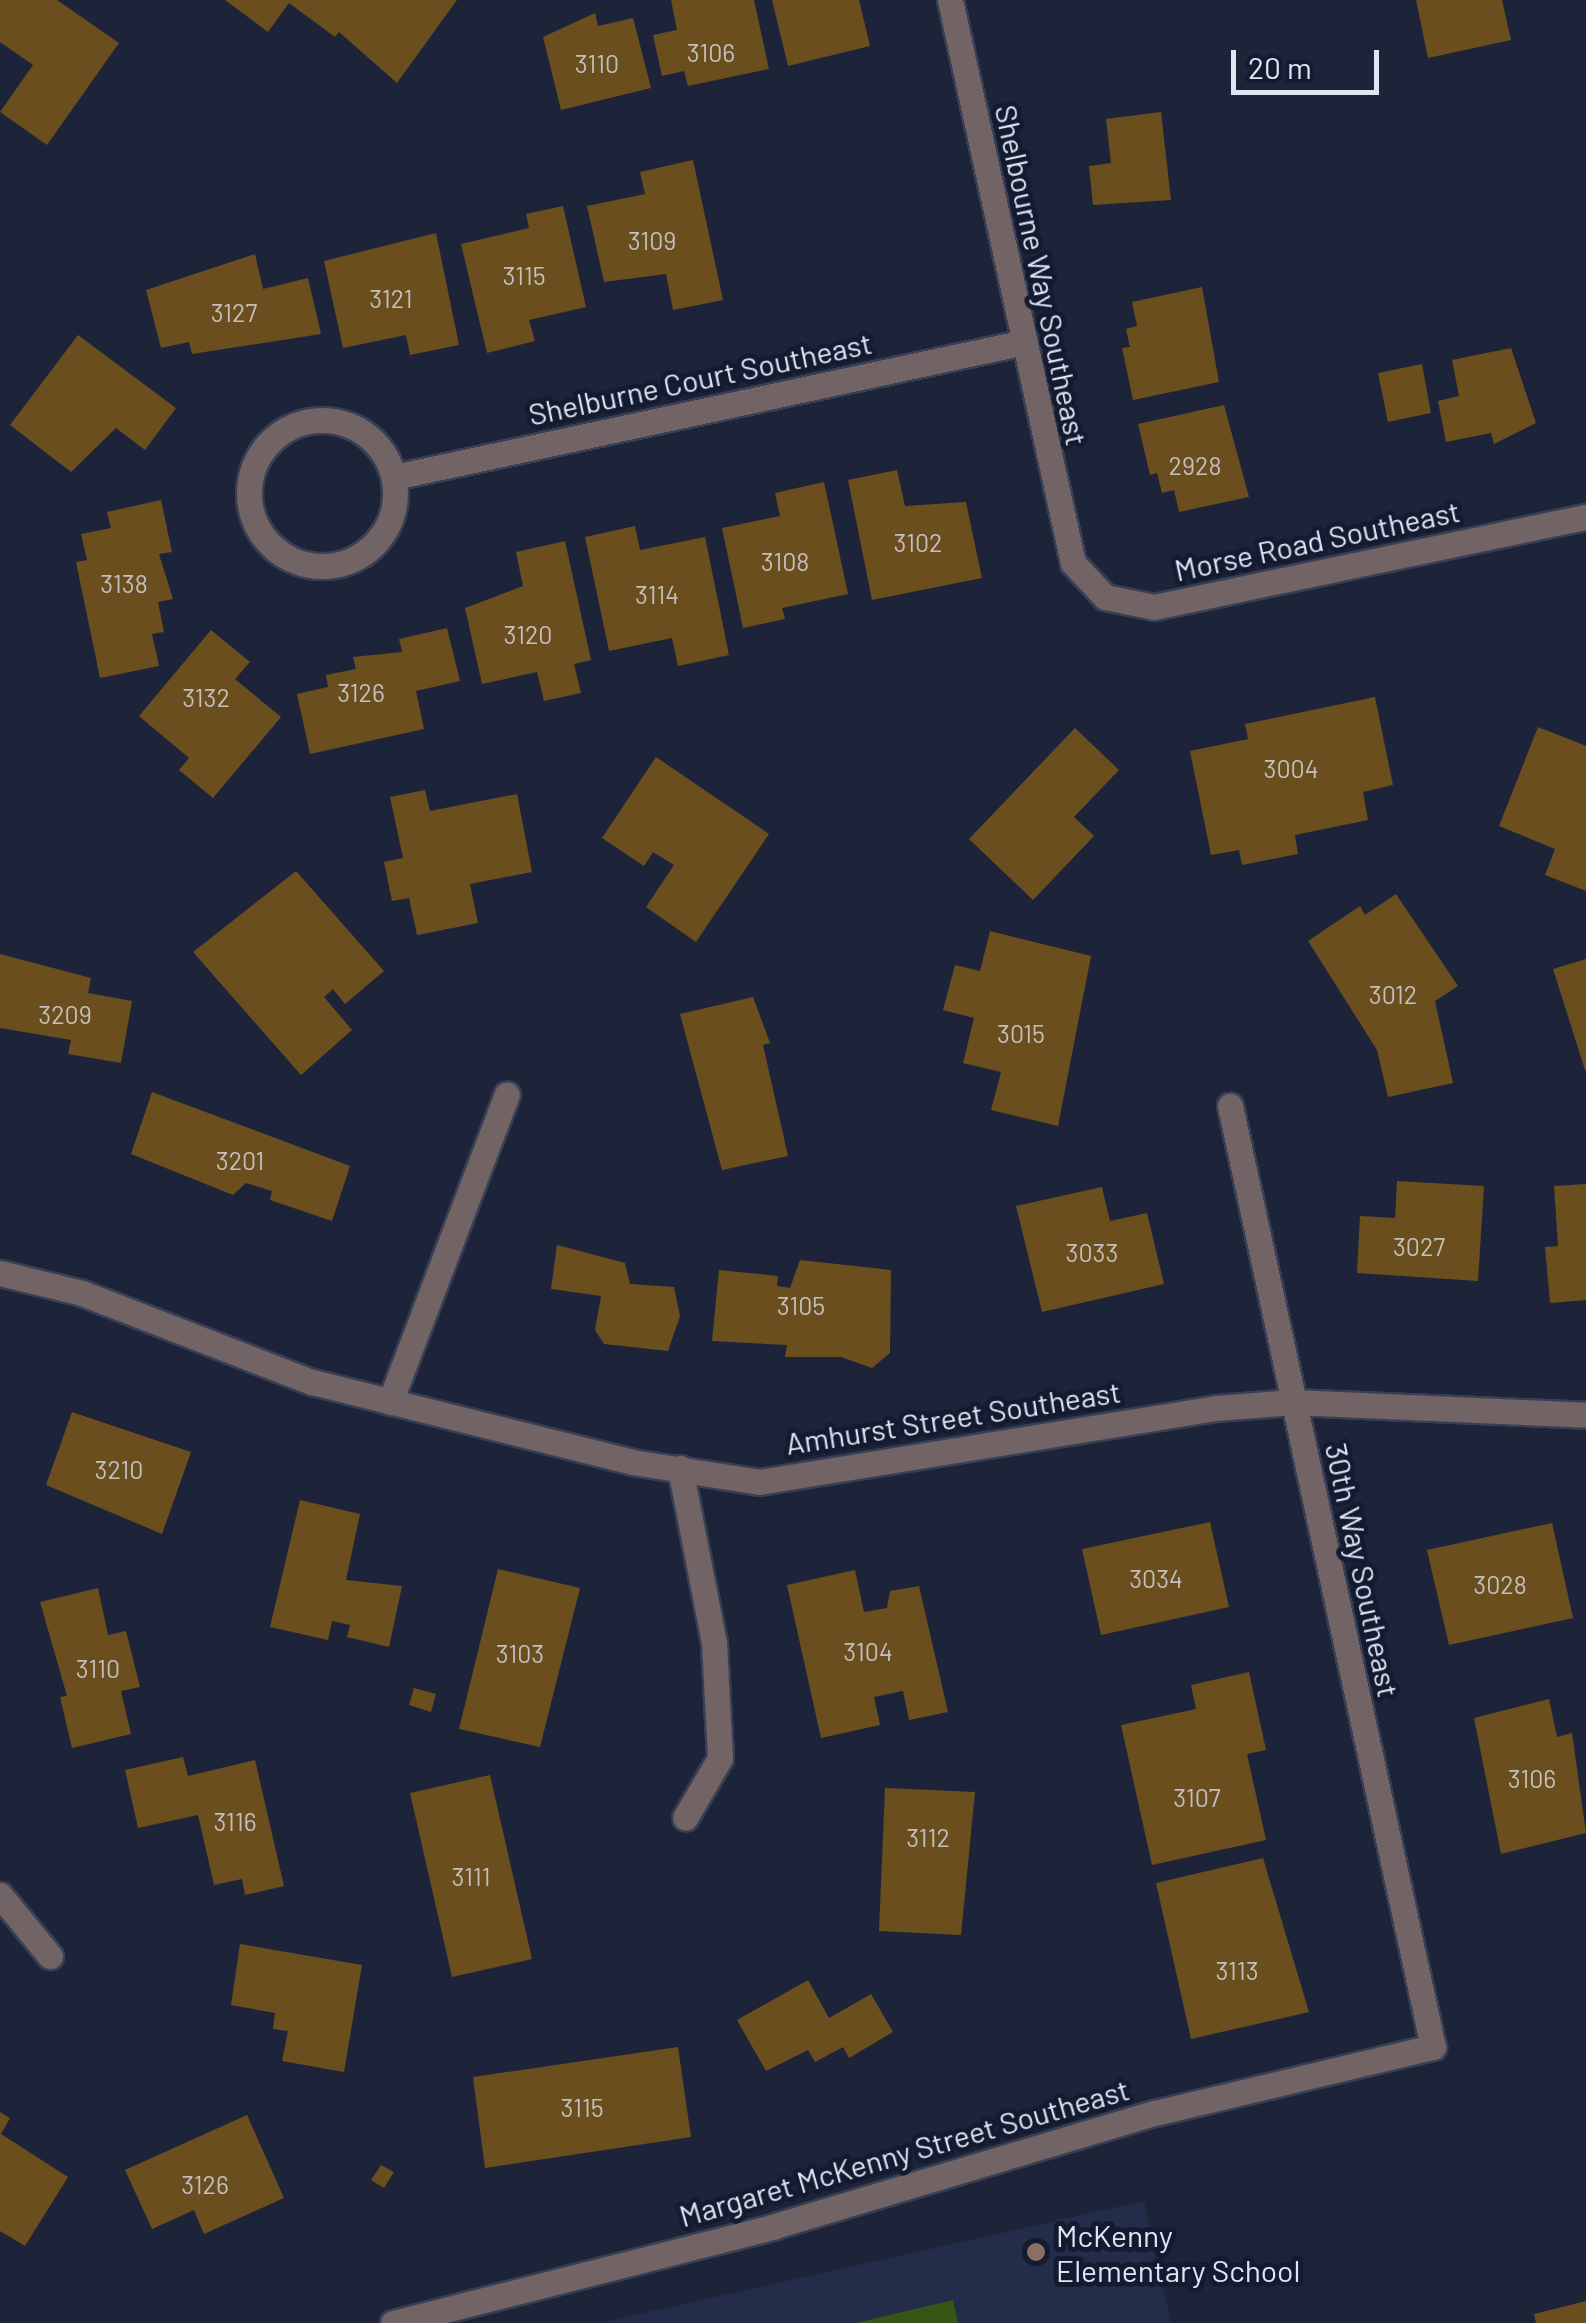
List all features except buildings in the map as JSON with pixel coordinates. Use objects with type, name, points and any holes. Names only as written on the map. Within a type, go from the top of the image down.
[{"type":"street","name":"Shelbourne Way Southeast","points":[[950,0],[1020,342],[1074,564]]},
{"type":"street","name":"Shelburne Court Southeast","points":[[394,477],[1020,342]]},
{"type":"street","points":[[329,420],[371,438],[394,477],[388,527],[373,548],[339,564],[302,564],[279,552],[251,510],[260,454],[306,421],[329,420]]},
{"type":"street","name":"Morse Road Southeast","points":[[1074,564],[1105,596],[1154,606],[1586,517]]},
{"type":"street","points":[[390,1402],[508,1094]]},
{"type":"street","name":"30th Way Southeast","points":[[1230,1106],[1434,2047]]},
{"type":"street","name":"Amhurst Street Southeast","points":[[0,1273],[82,1293],[312,1382],[680,1468],[759,1482],[1144,1418],[1294,1402],[1586,1415]]},
{"type":"street","points":[[680,1468],[714,1643],[720,1758],[685,1818]]},
{"type":"street","points":[[0,1895],[50,1956]]},
{"type":"street","name":"Margaret McKenny Street Southeast","points":[[393,2323],[793,2221],[1156,2113],[1434,2047]]},
{"type":"shaded area","name":"McKenny Elementary School","points":[[1144,2201],[1171,2323],[599,2323]]},
{"type":"green space","points":[[953,2300],[958,2323],[856,2323]]},
{"type":"place","name":"McKenny Elementary School","points":[[1036,2252]]}]
